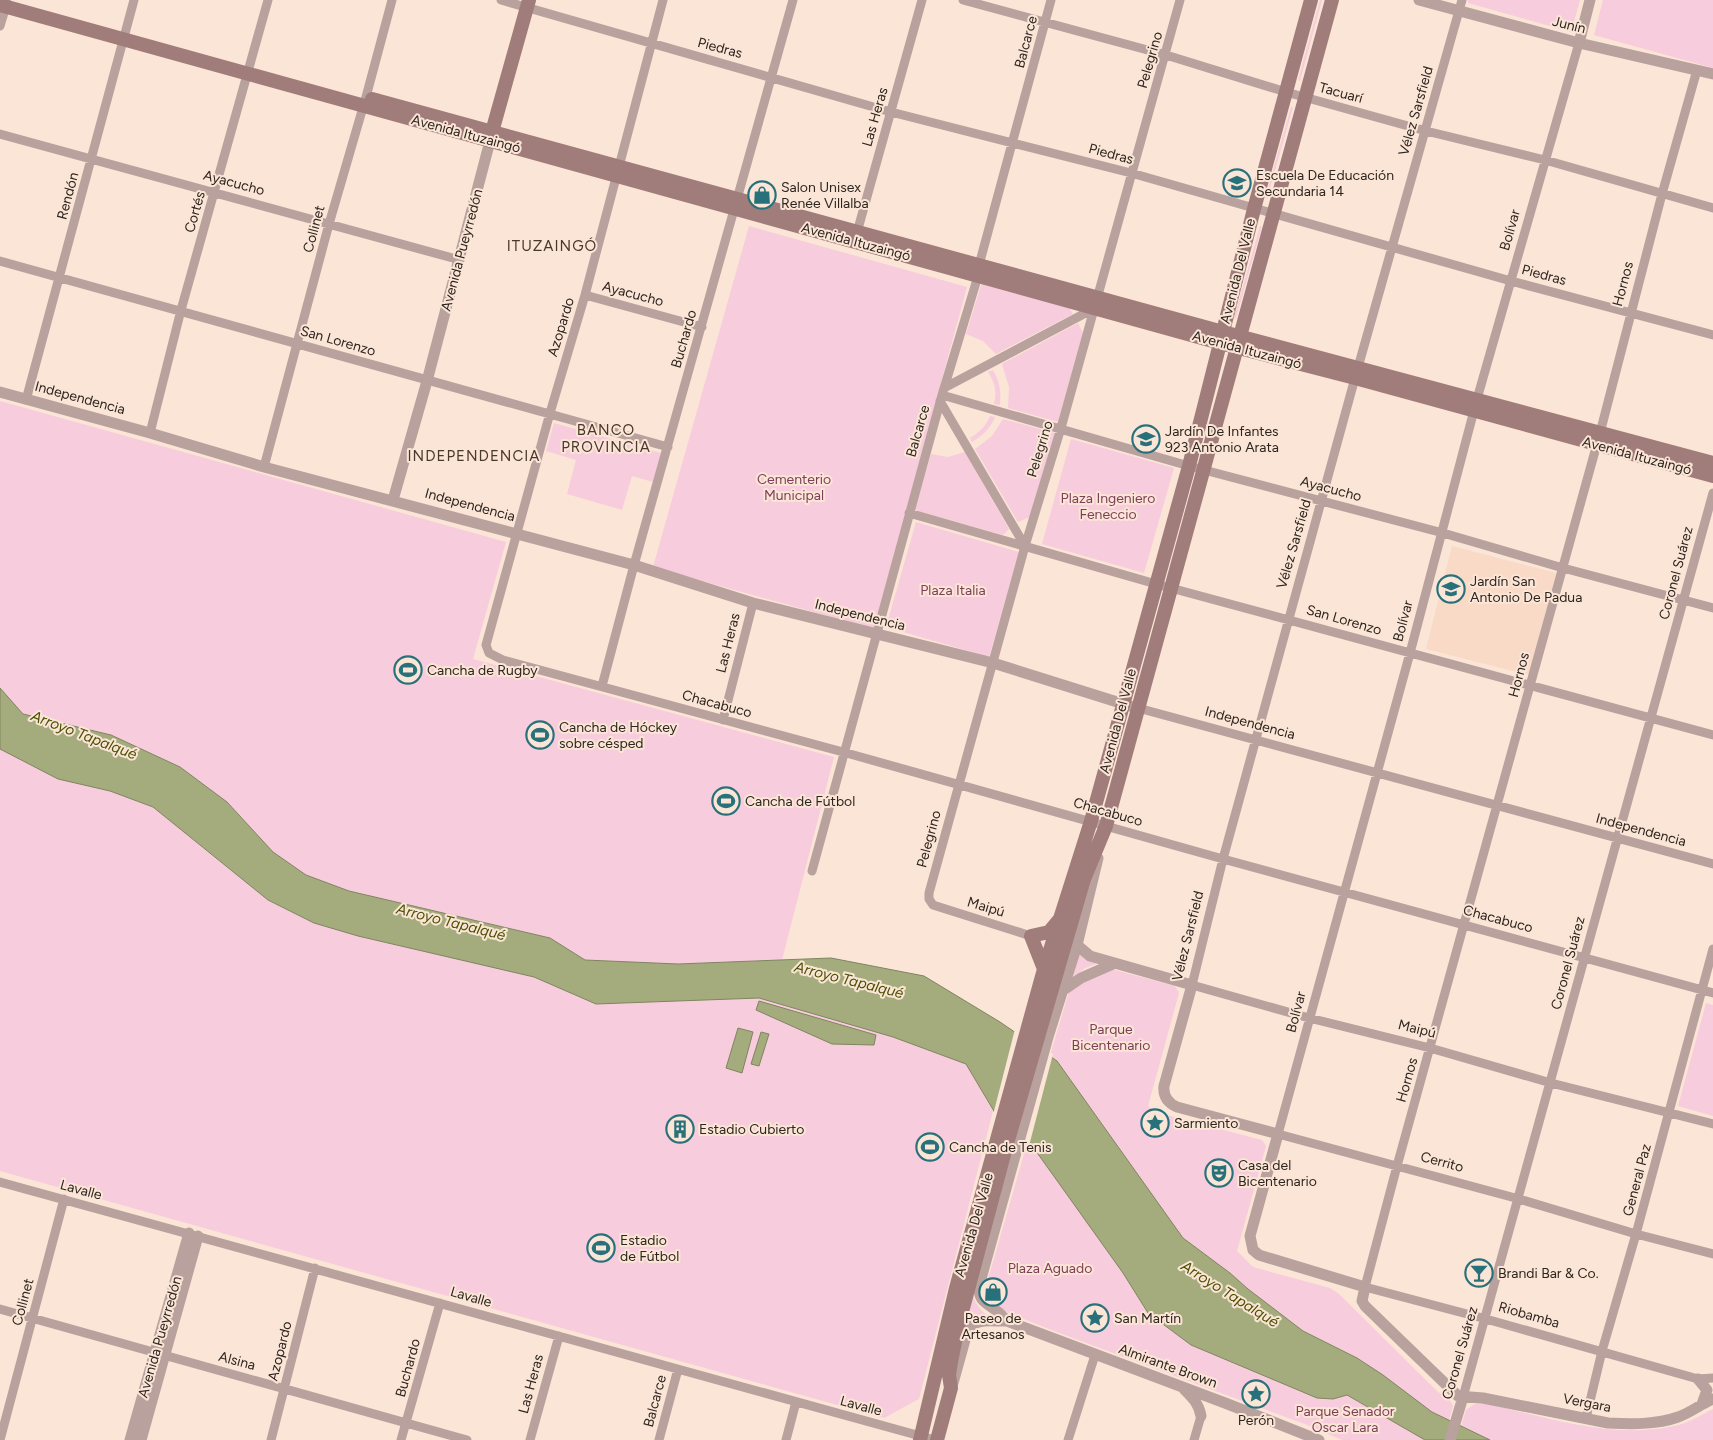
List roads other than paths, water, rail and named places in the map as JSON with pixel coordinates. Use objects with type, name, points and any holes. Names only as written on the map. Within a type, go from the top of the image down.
[{"type":"main road","name":"Avenida Del Valle","points":[[1038,1033],[1044,969],[1091,822],[1189,466],[1254,209],[1311,0]]},
{"type":"main road","name":"Avenida Del Valle","points":[[936,1440],[951,1388],[949,1375],[958,1327],[1006,1146],[1084,879],[1106,826],[1332,0]]},
{"type":"main road","name":"Avenida Ituzaingó","points":[[7,3],[1221,338],[1476,405],[1598,439],[1713,476]]},
{"type":"main road","name":"Avenida Pueyrredón","points":[[491,136],[528,3]]},
{"type":"main road","name":"Avenida Ituzaingó","points":[[1598,439],[1713,463]]},
{"type":"main road","points":[[1044,969],[1031,936],[1049,932],[1061,917]]},
{"type":"main road","name":"Avenida Del Valle","points":[[921,1438],[956,1288],[1006,1146]]},
{"type":"street","name":"Rendón","points":[[26,400],[134,0]]},
{"type":"street","name":"Cortés","points":[[150,433],[180,310],[268,0]]},
{"type":"street","name":"Collinet","points":[[264,466],[392,0]]},
{"type":"street","name":"Piedras","points":[[501,0],[528,3],[651,44],[771,76],[891,112],[1131,173],[1254,209],[1713,335]]},
{"type":"street","name":"Azopardo","points":[[495,657],[489,653],[486,645],[550,413],[585,295],[663,0]]},
{"type":"street","name":"Buchardo","points":[[602,686],[634,565],[793,0]]},
{"type":"street","name":"Las Heras","points":[[856,237],[922,0]]},
{"type":"street","name":"Tacuarí","points":[[963,0],[1166,55],[1286,92],[1426,131],[1545,160],[1713,208]]},
{"type":"street","name":"Balcarce","points":[[812,871],[843,752],[978,270],[1051,0]]},
{"type":"street","name":"Pelegrino","points":[[933,905],[928,899],[929,893],[958,784],[1025,546],[1062,428],[1180,0]]},
{"type":"street","name":"Junín","points":[[1418,0],[1460,6],[1579,43],[1713,74]]},
{"type":"street","name":"Bolívar","points":[[1253,1250],[1250,1236],[1476,405],[1590,0]]},
{"type":"street","points":[[0,26],[7,3]]},
{"type":"street","name":"Vélez Sarsfield","points":[[1165,1098],[1164,1086],[1192,985],[1223,859],[1356,373],[1460,6]]},
{"type":"street","name":"Hornos","points":[[1364,1287],[1598,439],[1630,313],[1697,70]]},
{"type":"street","name":"Ayacucho","points":[[0,134],[460,260]]},
{"type":"street","name":"Avenida Pueyrredón","points":[[393,500],[460,260],[491,136]]},
{"type":"street","name":"San Lorenzo","points":[[0,261],[668,447]]},
{"type":"street","name":"Ayacucho","points":[[585,295],[702,327]]},
{"type":"street","points":[[1025,546],[942,395],[1096,303]]},
{"type":"street","name":"Independencia","points":[[0,392],[264,466],[634,565],[753,603],[993,663],[1123,704],[1713,864]]},
{"type":"street","name":"Ayacucho","points":[[942,395],[1189,466],[1442,533],[1562,568],[1713,608]]},
{"type":"street","name":"Coronel Suárez","points":[[1450,1440],[1486,1319],[1713,494]]},
{"type":"street","name":"San Lorenzo","points":[[909,513],[1156,584],[1289,619],[1530,687],[1713,735]]},
{"type":"street","name":"Las Heras","points":[[723,720],[753,603]]},
{"type":"street","name":"Chacabuco","points":[[495,657],[1713,993]]},
{"type":"street","name":"Avenida Del Valle","points":[[1038,1033],[1062,991],[1077,945],[1106,826]]},
{"type":"street","name":"Maipú","points":[[933,905],[1031,936]]},
{"type":"street","name":"Maipú","points":[[1077,945],[1090,956],[1113,964],[1310,1018],[1430,1048],[1551,1083],[1713,1124]]},
{"type":"street","name":"General Paz","points":[[1586,1418],[1602,1351],[1670,1112],[1713,949]]},
{"type":"street","points":[[1062,991],[1081,978],[1113,964]]},
{"type":"street","name":"Cerrito","points":[[1165,1098],[1170,1104],[1178,1107],[1519,1199],[1636,1234],[1713,1254]]},
{"type":"street","name":"Avenida Del Valle","points":[[1006,1146],[979,1286],[980,1297],[984,1303],[998,1311],[1007,1321]]},
{"type":"street","name":"Lavalle","points":[[0,1182],[193,1234],[921,1438],[936,1440]]},
{"type":"street","name":"Collinet","points":[[2,1439],[64,1199]]},
{"type":"street","name":"Avenida Pueyrredón","points":[[141,1440],[160,1355],[193,1234]]},
{"type":"street","name":"Riobamba","points":[[1253,1250],[1259,1256],[1364,1287],[1486,1319],[1698,1379],[1713,1378]]},
{"type":"street","name":"Azopardo","points":[[271,1440],[315,1268]]},
{"type":"street","points":[[1364,1287],[1362,1301],[1365,1306],[1452,1391],[1458,1396],[1463,1397]]},
{"type":"street","name":"Buchardo","points":[[401,1440],[440,1303]]},
{"type":"street","name":"Alsina","points":[[0,1309],[467,1440]]},
{"type":"street","points":[[951,1388],[968,1329],[971,1325],[979,1321],[1007,1321]]},
{"type":"street","name":"Almirante Brown","points":[[1007,1321],[1318,1440]]},
{"type":"street","name":"Las Heras","points":[[530,1440],[559,1336]]},
{"type":"street","name":"Avenida Pueyrredón","points":[[130,1440],[160,1355]]},
{"type":"street","points":[[1068,1440],[1095,1355]]},
{"type":"street","name":"Balcarce","points":[[659,1440],[678,1369]]},
{"type":"street","points":[[1698,1379],[1707,1390],[1707,1395],[1702,1404]]},
{"type":"street","points":[[1181,1386],[1199,1407],[1200,1416],[1194,1440]]},
{"type":"street","name":"Vergara","points":[[1463,1397],[1483,1398],[1608,1423],[1650,1422],[1678,1417],[1702,1404]]},
{"type":"street","points":[[1702,1404],[1713,1399]]},
{"type":"street","points":[[786,1440],[796,1402]]},
{"type":"street","points":[[1200,1416],[1211,1406],[1225,1403]]},
{"type":"water","name":"Arroyo Tapalqué","points":[[0,688],[23,714],[111,735],[180,767],[227,802],[273,852],[306,875],[349,891],[550,938],[585,960],[678,964],[831,958],[924,976],[1000,1022],[1057,1061],[1183,1238],[1303,1331],[1357,1358],[1432,1412],[1490,1440],[1425,1440],[1347,1395],[1333,1399],[1317,1398],[1191,1345],[1148,1313],[1123,1273],[1028,1140],[998,1118],[966,1064],[893,1037],[759,998],[596,1004],[534,977],[358,936],[314,923],[268,900],[153,807],[110,791],[58,779],[0,749]]},
{"type":"water","points":[[759,1001],[876,1035],[874,1045],[832,1044],[756,1010]]},
{"type":"water","points":[[738,1028],[753,1032],[742,1073],[726,1068]]},
{"type":"water","points":[[761,1032],[769,1034],[759,1066],[751,1064]]},
{"type":"place","name":"Escuela De Educación Secundaria 14","points":[[1237,183]]},
{"type":"place","name":"Salon Unisex Renée Villalba","points":[[762,195]]},
{"type":"place","name":"Jardín De Infantes 923 Antonio Arata","points":[[1146,439]]},
{"type":"place","name":"Jardín San Antonio De Padua","points":[[1451,589]]},
{"type":"place","name":"Cancha de Rugby","points":[[408,670]]},
{"type":"place","name":"Cancha de Hóckey sobre césped","points":[[540,735]]},
{"type":"place","name":"Cancha de Fútbol","points":[[726,801]]},
{"type":"place","name":"Sarmiento","points":[[1155,1123]]},
{"type":"place","name":"Estadio Cubierto","points":[[680,1129]]},
{"type":"place","name":"Cancha de Tenis","points":[[930,1147]]},
{"type":"place","name":"Casa del Bicentenario","points":[[1219,1173]]},
{"type":"place","name":"Estadio de Fútbol","points":[[601,1248]]},
{"type":"place","name":"Brandi Bar & Co.","points":[[1479,1273]]},
{"type":"place","name":"Paseo de Artesanos","points":[[993,1292]]},
{"type":"place","name":"San Martín","points":[[1095,1318]]},
{"type":"place","name":"Perón","points":[[1256,1394]]},
{"type":"district","name":"ITUZAINGÓ","points":[[552,246]]},
{"type":"district","name":"BANCO PROVINCIA","points":[[606,438]]},
{"type":"district","name":"INDEPENDENCIA","points":[[474,456]]},
{"type":"park label","name":"Cementerio Municipal","points":[[794,488]]},
{"type":"park label","name":"Plaza Ingeniero Feneccio","points":[[1108,506]]},
{"type":"park label","name":"Plaza Italia","points":[[953,590]]},
{"type":"park label","name":"Parque Bicentenario","points":[[1111,1038]]},
{"type":"park label","name":"Plaza Aguado","points":[[1050,1268]]},
{"type":"park label","name":"Parque Senador Oscar Lara","points":[[1345,1419]]}]
